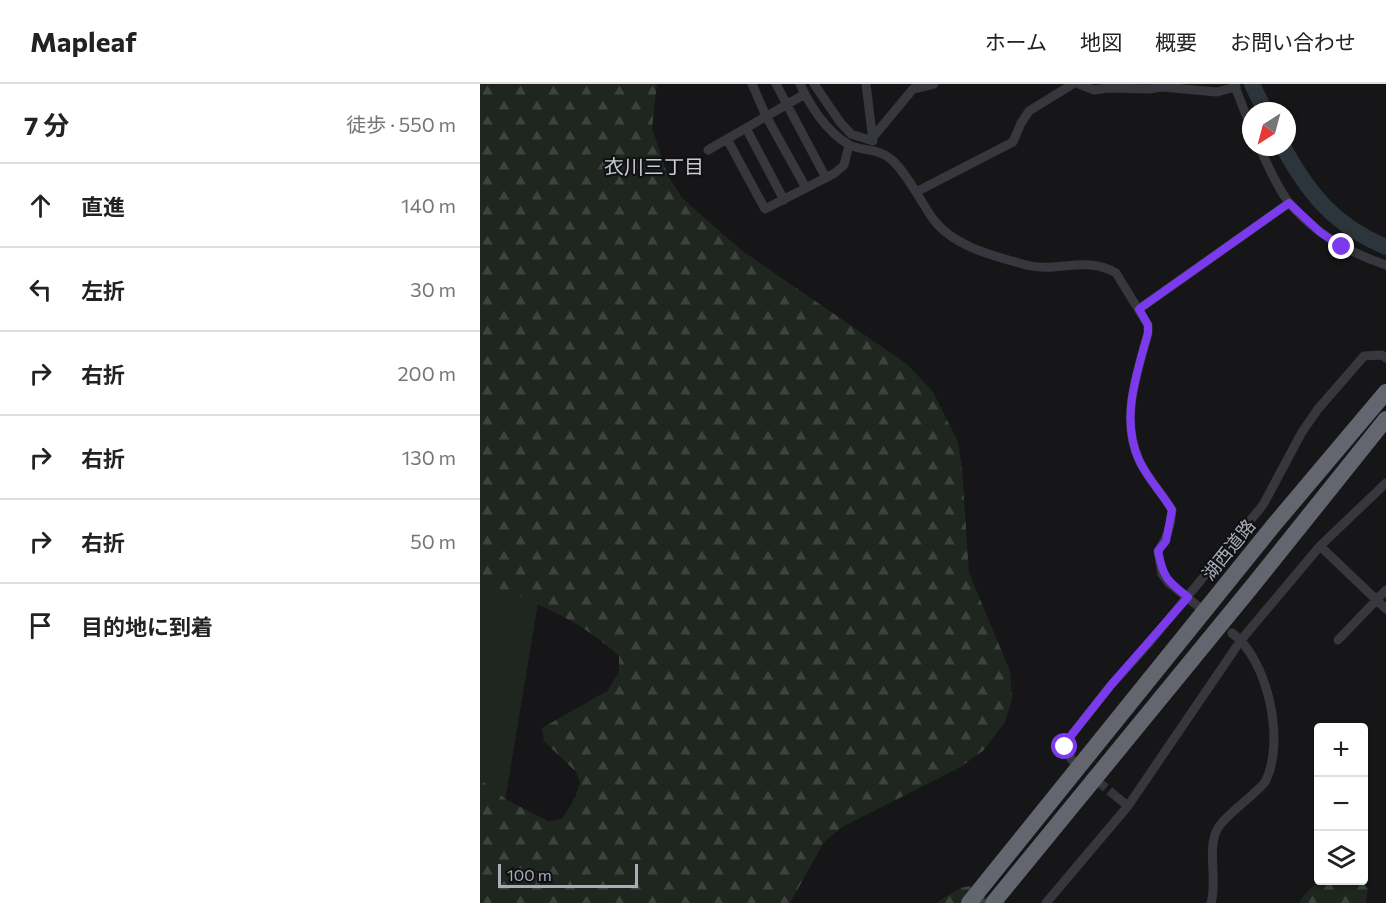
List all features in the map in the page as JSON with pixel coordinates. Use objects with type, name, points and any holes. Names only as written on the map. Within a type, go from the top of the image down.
[{"type":"highway","name":"湖西道路","points":[[969,903],[1273,526],[1386,392]]},
{"type":"highway","points":[[993,903],[1386,419]]},
{"type":"street","points":[[752,84],[766,116],[806,188]]},
{"type":"street","points":[[776,84],[826,178]]},
{"type":"street","points":[[800,84],[827,126],[849,145],[874,143],[913,89],[934,84]]},
{"type":"street","points":[[814,84],[851,134],[874,143],[891,160],[944,231],[969,246],[1030,266],[1092,265],[1107,268],[1116,273],[1148,325],[1135,382],[1130,416],[1131,438],[1139,460],[1172,510],[1166,541],[1158,551],[1162,574],[1169,583],[1199,607]]},
{"type":"street","points":[[866,84],[874,143]]},
{"type":"street","points":[[916,192],[1013,142],[1029,111],[1073,84]]},
{"type":"street","points":[[1079,84],[1094,90],[1162,87],[1217,92],[1235,85],[1242,104]]},
{"type":"street","points":[[708,150],[805,94]]},
{"type":"street","points":[[746,128],[784,200]]},
{"type":"street","points":[[727,139],[765,209],[826,178],[844,165],[849,145]]},
{"type":"street","points":[[1264,156],[1289,203],[1320,232],[1342,247],[1386,265]]},
{"type":"street","points":[[1139,309],[1289,203]]},
{"type":"street","points":[[1072,760],[1065,747],[1066,742],[1111,685],[1188,597],[1263,505],[1302,432],[1318,409],[1364,356],[1386,358]]},
{"type":"street","points":[[1046,903],[1128,806],[1241,640],[1320,546],[1386,483]]},
{"type":"street","points":[[1320,546],[1386,609]]},
{"type":"street","points":[[1338,640],[1386,590]]},
{"type":"street","points":[[1211,903],[1214,882],[1214,838],[1218,827],[1265,782],[1270,773],[1275,738],[1272,713],[1255,658],[1241,640],[1232,633]]},
{"type":"street","points":[[1118,798],[1128,806]]},
{"type":"green space","points":[[480,84],[657,84],[652,128],[668,176],[682,198],[741,250],[907,364],[933,392],[958,442],[962,468],[969,573],[1010,671],[1012,699],[1005,722],[984,750],[959,768],[842,827],[824,842],[790,903],[480,903],[480,779],[507,800],[548,821],[562,819],[575,798],[580,782],[576,772],[544,741],[542,728],[607,691],[619,672],[619,656],[588,631],[571,621],[535,603],[480,581]]},
{"type":"green space","points":[[480,485],[548,543],[499,837],[501,903],[480,903]]},
{"type":"green space","points":[[1315,885],[1365,885],[1368,888],[1366,903],[1299,903]]},
{"type":"green space","points":[[970,886],[986,897],[989,903],[936,903],[960,888]]},
{"type":"waterway","points":[[1252,84],[1261,102]]},
{"type":"waterway","points":[[1288,156],[1303,180],[1325,207],[1352,229],[1386,247]]},
{"type":"tunnel","points":[[1078,765],[1118,798]]},
{"type":"district","name":"衣川三丁目","points":[[654,167]]},
{"type":"route","points":[[1065,747],[1066,742],[1111,685],[1188,597],[1169,583],[1162,574],[1158,551],[1166,541],[1172,510],[1150,480],[1131,438],[1130,416],[1135,382],[1148,333],[1148,325],[1139,309],[1289,203],[1320,232],[1342,247]]}]
